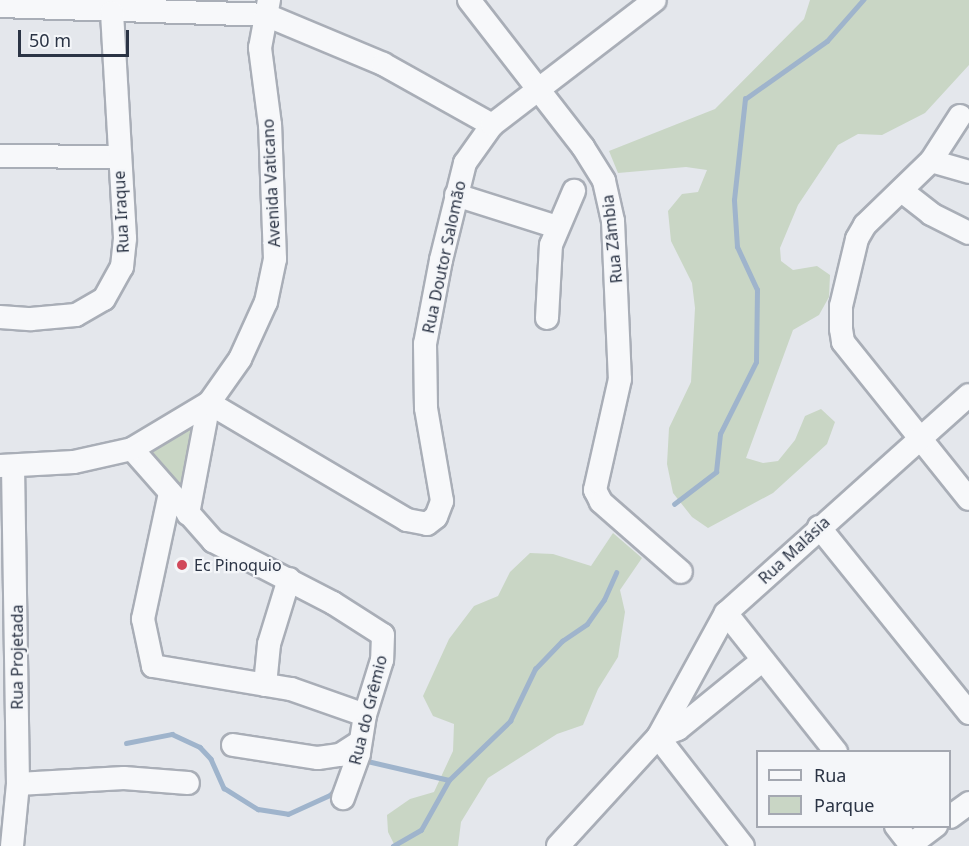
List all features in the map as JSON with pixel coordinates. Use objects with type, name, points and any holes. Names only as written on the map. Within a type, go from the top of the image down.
[{"type":"street","points":[[7,4],[112,12],[137,6],[192,0]]},
{"type":"street","name":"Rua Zâmbia","points":[[469,0],[537,92],[596,165],[610,196],[621,338],[620,379],[596,484],[601,502],[681,572]]},
{"type":"street","name":"Rua Doutor Salomão","points":[[209,403],[407,520],[432,522],[442,501],[426,408],[425,344],[456,195],[465,163],[492,125],[655,0]]},
{"type":"street","points":[[137,6],[256,7],[383,64],[492,125]]},
{"type":"street","name":"Avenida Vaticano","points":[[7,467],[74,462],[132,449],[209,403],[256,329],[274,259],[270,125],[256,7]]},
{"type":"street","name":"Rua Iraque","points":[[0,316],[31,319],[76,315],[104,299],[114,286],[122,267],[125,238],[118,157],[112,12]]},
{"type":"street","points":[[960,116],[931,161],[866,225],[857,239],[842,306],[843,342],[969,499]]},
{"type":"street","points":[[0,156],[118,157]]},
{"type":"street","points":[[931,161],[969,172]]},
{"type":"street","points":[[547,318],[549,261],[557,227],[574,191]]},
{"type":"street","points":[[902,191],[931,214],[969,233]]},
{"type":"street","points":[[456,195],[557,227]]},
{"type":"street","name":"Rua Malásia","points":[[658,736],[726,613],[919,436],[969,395]]},
{"type":"street","points":[[188,514],[209,403]]},
{"type":"street","name":"Rua do Grêmio","points":[[132,449],[188,514],[220,545],[289,579],[383,635],[382,660],[343,798]]},
{"type":"street","name":"Rua Projetada","points":[[7,467],[18,784],[12,846]]},
{"type":"street","points":[[170,493],[143,619],[152,665],[291,689],[365,715]]},
{"type":"street","points":[[819,526],[969,713]]},
{"type":"street","points":[[265,685],[269,644],[289,579]]},
{"type":"street","points":[[726,613],[834,750]]},
{"type":"street","points":[[561,845],[658,736],[678,729],[763,660]]},
{"type":"street","points":[[658,736],[743,846]]},
{"type":"street","points":[[233,745],[318,759],[340,754],[360,742]]},
{"type":"street","points":[[18,784],[124,778],[188,783]]},
{"type":"street","points":[[897,828],[910,845],[933,828]]},
{"type":"green space","points":[[810,0],[969,0],[969,65],[925,113],[882,135],[858,134],[838,145],[798,205],[780,248],[781,261],[793,270],[817,266],[830,275],[829,297],[819,315],[793,330],[746,458],[763,463],[778,461],[795,440],[805,416],[821,409],[835,422],[827,444],[773,493],[708,528],[692,517],[673,493],[667,464],[669,428],[691,382],[695,308],[692,283],[671,241],[668,211],[682,194],[698,192],[707,170],[686,167],[618,173],[609,151],[715,109],[804,19]]},
{"type":"green space","points":[[199,421],[186,495],[149,452]]},
{"type":"green space","points":[[613,533],[642,558],[620,590],[625,612],[618,657],[598,689],[583,725],[557,734],[488,778],[461,822],[458,846],[395,846],[388,832],[387,815],[410,799],[434,792],[453,751],[454,724],[433,716],[423,696],[449,639],[474,606],[498,596],[510,572],[530,553],[553,554],[591,566]]},
{"type":"waterway","points":[[674,504],[716,472],[720,434],[756,362],[757,290],[737,247],[734,200],[745,99],[827,41],[863,0]]},
{"type":"waterway","points":[[393,846],[421,830],[449,780],[510,721],[535,669],[562,641],[587,624],[604,600],[616,573]]},
{"type":"waterway","points":[[126,743],[172,734],[200,747],[211,759],[224,788],[258,809],[288,814],[330,795],[338,786]]},
{"type":"waterway","points":[[363,760],[449,780]]},
{"type":"place","name":"Ec Pinoquio","points":[[182,565]]}]
